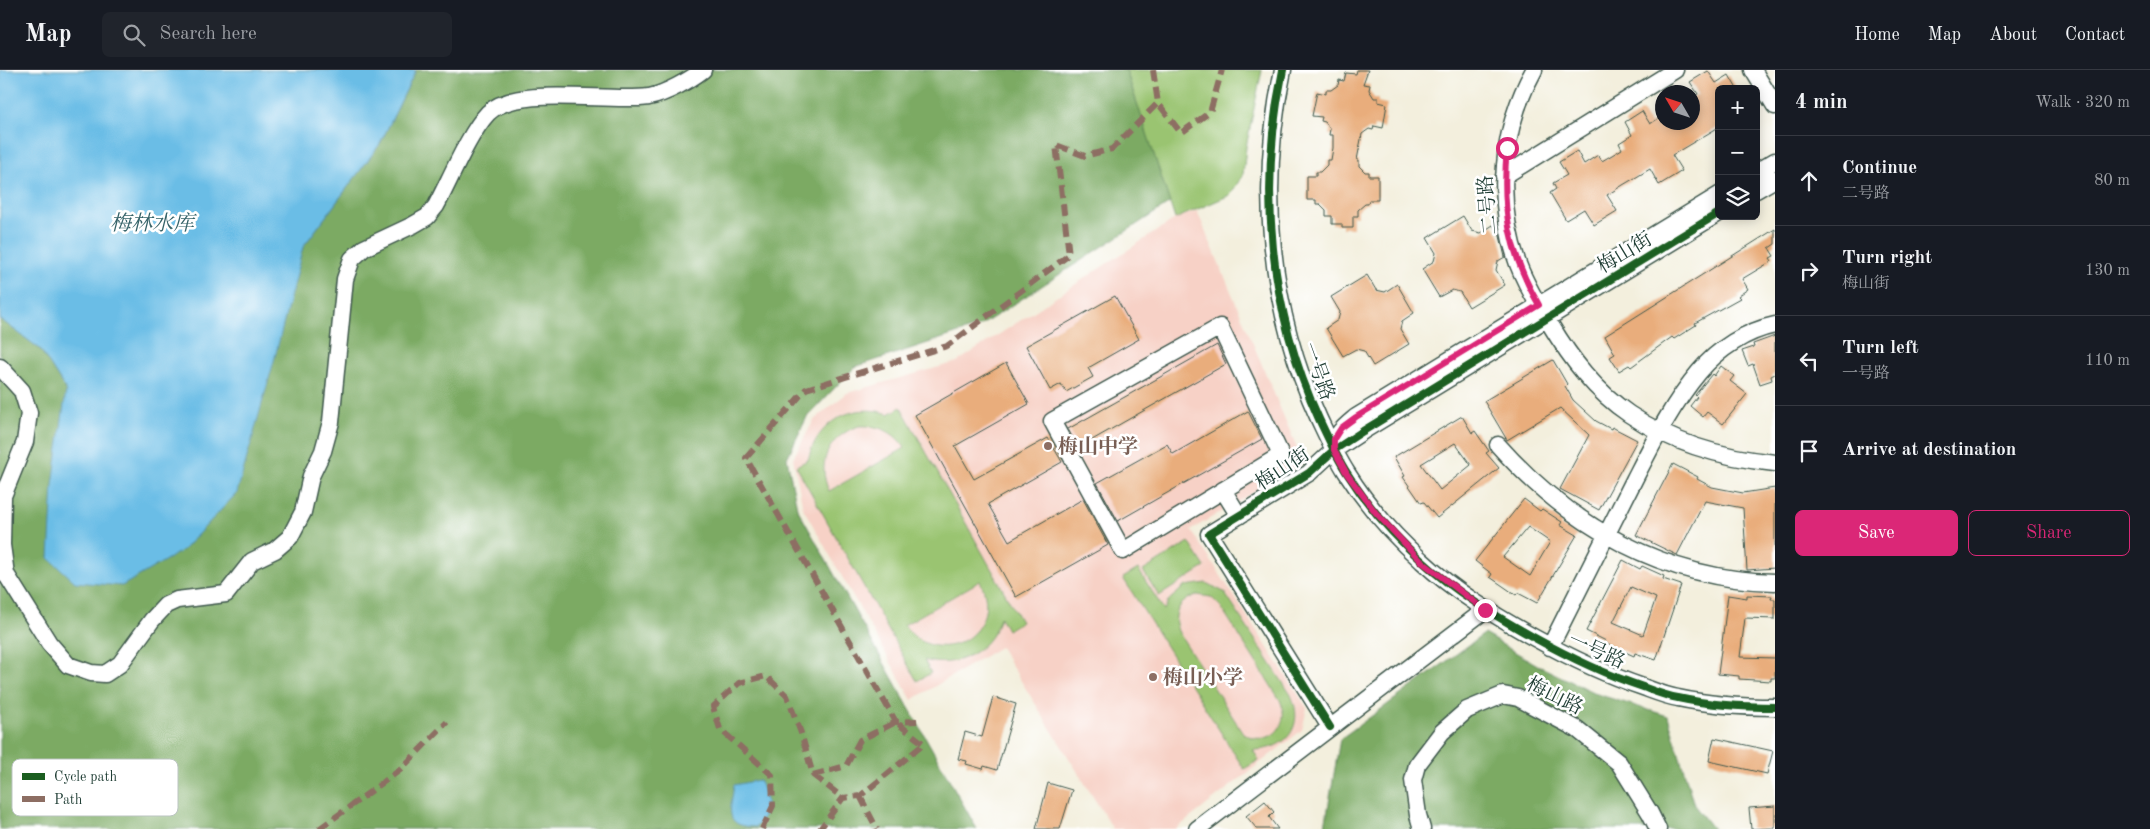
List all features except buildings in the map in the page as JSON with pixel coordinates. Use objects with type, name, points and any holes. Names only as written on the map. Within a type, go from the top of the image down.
[{"type":"street","points":[[0,367],[22,391],[29,413],[25,442],[3,496],[2,545],[6,574],[50,643],[68,665],[90,674],[105,674],[120,664],[152,620],[166,605],[177,600],[226,594],[252,561],[275,550],[290,537],[303,512],[311,476],[323,451],[331,422],[345,279],[352,259],[364,248],[427,217],[436,206],[478,126],[490,111],[506,102],[524,97],[633,98],[651,96],[691,79],[703,70]]},
{"type":"street","name":"一号路","points":[[1283,70],[1276,103],[1270,163],[1270,222],[1277,281],[1290,340],[1308,396],[1347,474],[1376,513],[1422,562],[1485,610],[1605,674],[1676,698],[1738,707],[1775,707]]},
{"type":"street","name":"二号路","points":[[1534,70],[1521,96],[1512,122],[1504,176],[1506,213],[1518,265],[1568,353],[1590,380],[1629,414],[1660,432],[1727,456],[1775,462]]},
{"type":"street","points":[[1504,176],[1675,70]]},
{"type":"street","points":[[1753,70],[1775,106]]},
{"type":"street","points":[[1760,170],[1775,161]]},
{"type":"street","points":[[1760,188],[1775,179]]},
{"type":"street","name":"梅山街","points":[[1330,727],[1208,534],[1309,473],[1334,450],[1715,198]]},
{"type":"street","name":"梅山街","points":[[1543,312],[1715,215]]},
{"type":"street","points":[[1550,646],[1660,432],[1688,386],[1711,359],[1739,339],[1775,325]]},
{"type":"street","points":[[1220,327],[1281,455],[1223,490],[1123,551],[1052,421],[1220,327]]},
{"type":"street","points":[[1498,445],[1549,496],[1568,511],[1606,535],[1652,557],[1689,570],[1720,577],[1775,582]]},
{"type":"street","points":[[1223,490],[1239,516]]},
{"type":"street","points":[[1197,829],[1485,610]]},
{"type":"street","name":"梅山路","points":[[1422,829],[1418,816],[1413,780],[1417,765],[1442,732],[1466,710],[1503,695],[1518,698],[1577,729],[1619,763],[1658,829]]},
{"type":"shaded area","name":"梅山中学","points":[[1197,211],[1303,462],[1191,530],[1307,708],[1302,730],[1176,829],[1113,829],[1000,647],[912,700],[803,508],[793,458],[814,420],[847,393],[957,362],[1175,219]]},
{"type":"green space","points":[[416,70],[1126,70],[1170,203],[980,326],[855,367],[807,417],[787,458],[797,508],[977,829],[0,829],[0,319],[40,349],[66,390],[303,247],[380,144]]},
{"type":"green space","points":[[1126,70],[1262,70],[1246,147],[1243,175],[1230,195],[1175,219]]},
{"type":"green space","points":[[901,407],[1021,622],[1007,630],[1000,617],[996,629],[989,639],[971,655],[949,662],[924,660],[931,673],[917,681],[796,466],[808,460],[819,435],[838,418],[862,410],[889,414]],"holes":[[[859,426],[885,430],[896,437],[905,448],[829,491],[824,470],[828,451],[840,436]],[[980,581],[986,600],[984,616],[976,630],[964,640],[950,646],[934,646],[918,639],[904,625]]]},
{"type":"green space","points":[[1189,542],[1205,567],[1159,596],[1143,571]]},
{"type":"green space","points":[[1138,569],[1164,610],[1169,600],[1185,586],[1206,583],[1224,592],[1291,695],[1296,717],[1290,734],[1284,741],[1265,749],[1253,750],[1259,760],[1244,769],[1123,578]],"holes":[[[1197,595],[1211,597],[1221,607],[1280,700],[1283,719],[1280,727],[1269,737],[1252,737],[1243,733],[1179,633],[1176,615],[1181,605]]]},
{"type":"green space","points":[[1484,634],[1541,667],[1597,694],[1668,716],[1694,805],[1713,829],[1326,829],[1340,739]]},
{"type":"water","name":"梅林水库","points":[[0,70],[416,70],[380,144],[303,247],[274,361],[237,493],[183,550],[122,586],[75,582],[49,558],[53,485],[66,390],[40,349],[0,319]]},
{"type":"water","points":[[759,780],[766,799],[764,816],[756,827],[738,824],[731,815],[734,785]]},
{"type":"marked path","points":[[1153,70],[1158,103]]},
{"type":"marked path","points":[[917,721],[896,722],[746,458],[806,389],[947,346],[1069,255],[1056,145],[1085,156],[1112,149],[1158,103],[1181,133],[1210,112],[1222,70]]},
{"type":"marked path","points":[[762,829],[773,806],[772,775],[720,729],[713,707],[739,683],[766,676],[787,696],[801,733],[813,775],[846,766],[860,740],[896,722],[924,744],[860,796],[843,798],[820,829]]},
{"type":"marked path","points":[[319,829],[400,770],[447,722]]},
{"type":"marked path","points":[[813,775],[843,798]]},
{"type":"marked path","points":[[860,796],[877,829]]},
{"type":"cycle path","points":[[1283,70],[1275,114],[1270,203],[1273,248],[1279,292],[1302,378],[1319,419],[1343,467],[1372,508],[1391,531],[1448,583],[1504,620],[1573,658],[1614,677],[1674,697],[1726,705],[1775,707]]},
{"type":"cycle path","points":[[1330,727],[1209,534],[1309,473],[1334,450],[1363,431],[1715,215]]},
{"type":"place","name":"梅山中学","points":[[1048,446]]},
{"type":"place","name":"梅山小学","points":[[1153,677]]},
{"type":"route","points":[[1485,610],[1422,562],[1376,513],[1347,474],[1334,450],[1334,439],[1341,428],[1356,417],[1539,305],[1518,265],[1507,221],[1504,176],[1507,148]]}]
